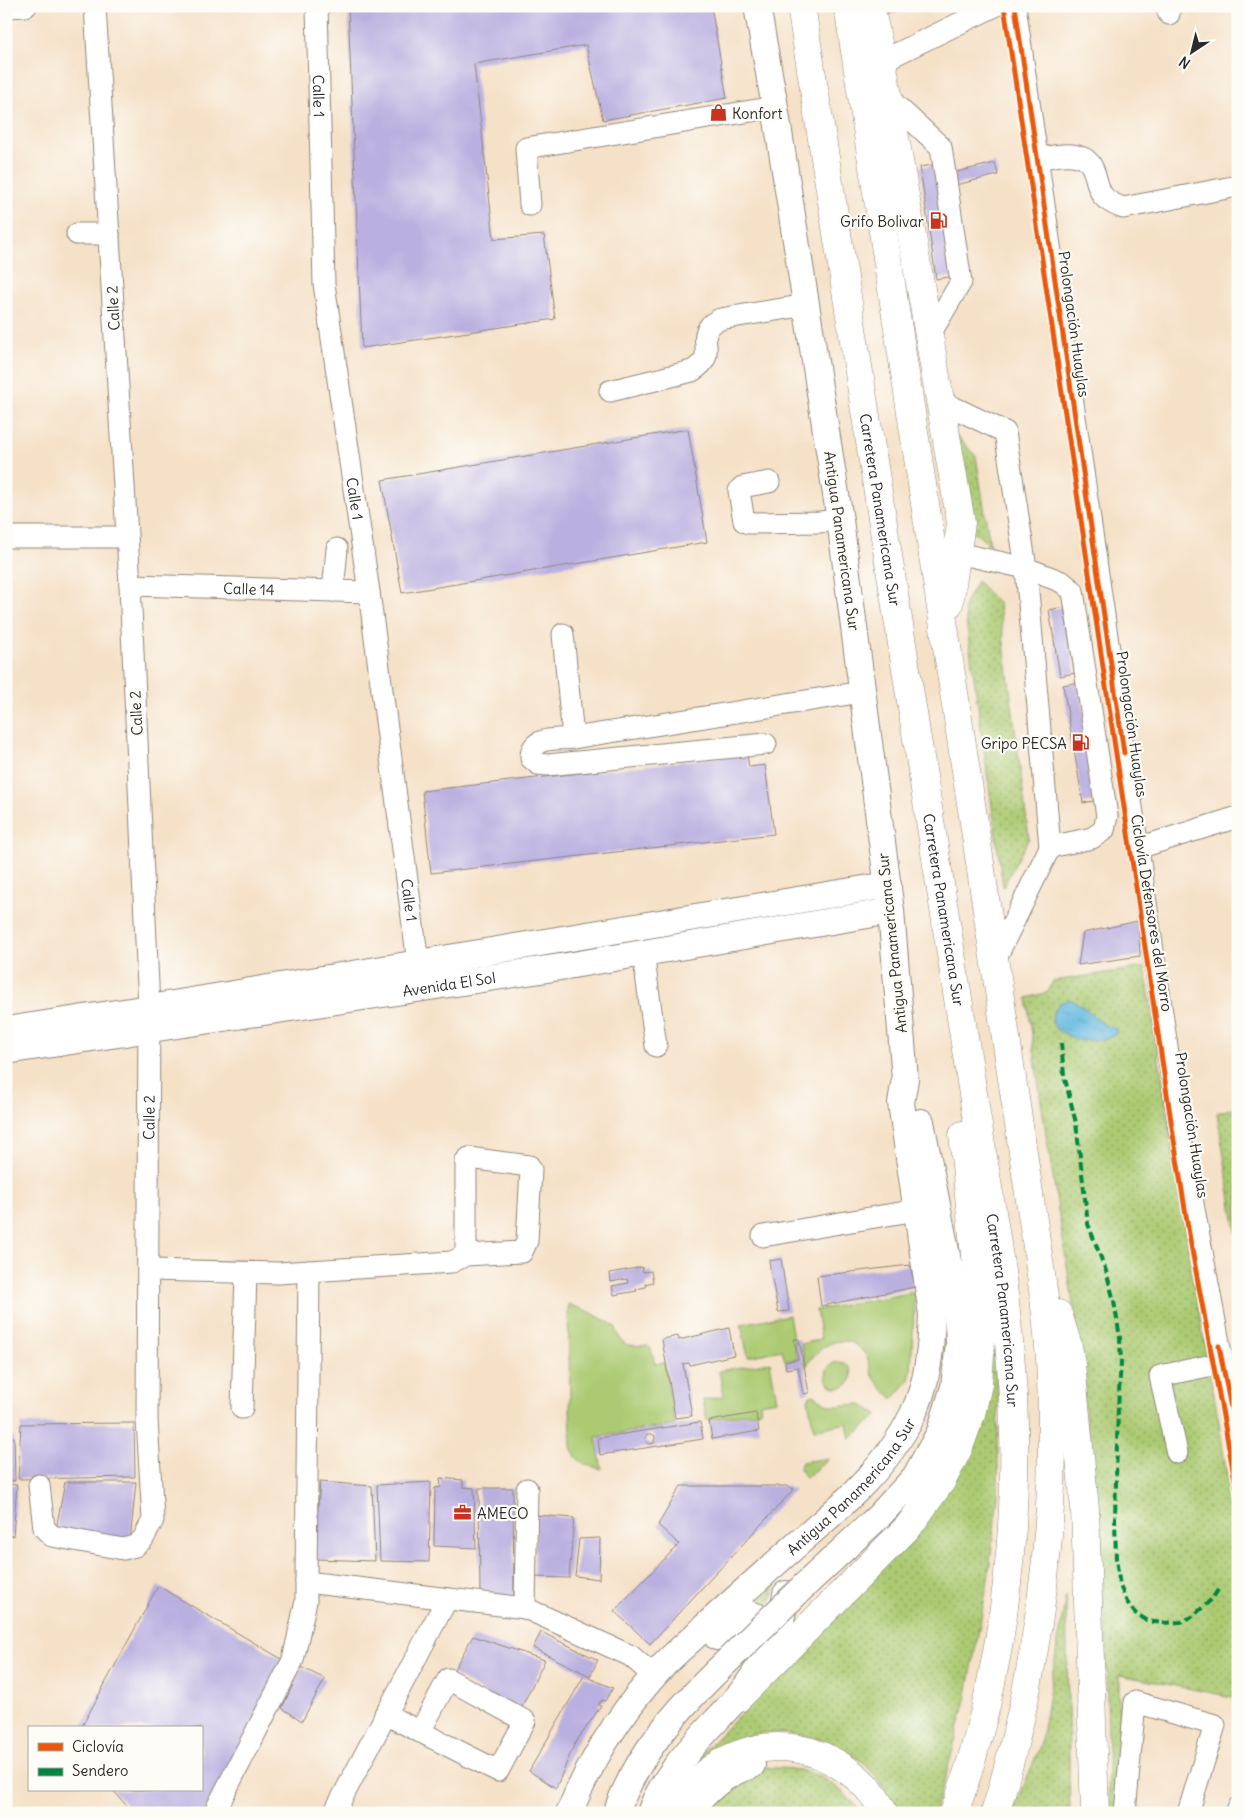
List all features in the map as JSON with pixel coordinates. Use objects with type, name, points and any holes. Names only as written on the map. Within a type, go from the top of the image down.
[{"type":"highway","name":"Carretera Panamericana Sur","points":[[801,6],[964,1038],[1010,1344],[1014,1409],[1014,1470],[1008,1574],[996,1654],[982,1718],[954,1813]]},
{"type":"highway","points":[[848,6],[995,960],[1048,1333],[1052,1421],[1052,1475],[1047,1562],[1030,1679],[1014,1747],[995,1813]]},
{"type":"highway","points":[[870,6],[882,61],[961,523],[945,633]]},
{"type":"highway","points":[[737,1699],[909,1526],[942,1480],[965,1431],[978,1384],[982,1326],[963,1135],[962,1070],[964,1038]]},
{"type":"highway","points":[[1041,1276],[1063,1329],[1071,1364],[1074,1392],[1086,1518],[1095,1813]]},
{"type":"highway","points":[[672,1813],[695,1781],[720,1762],[748,1751],[777,1747],[806,1750],[835,1762],[861,1782],[872,1794],[884,1813]]},
{"type":"main road","name":"Antigua Panamericana Sur","points":[[568,1813],[584,1777],[602,1746],[654,1676],[735,1599],[849,1500],[879,1468],[914,1412],[922,1389],[932,1342],[932,1314],[902,1103],[905,1079],[888,885],[840,520],[807,305],[757,6]]},
{"type":"main road","name":"Avenida El Sol","points":[[6,1051],[149,1019],[420,976],[888,885]]},
{"type":"main road","name":"Avenida El Sol","points":[[420,976],[643,953],[891,911]]},
{"type":"main road","name":"Avenida El Sol","points":[[6,1030],[149,1019]]},
{"type":"main road","name":"Antigua Panamericana Sur","points":[[616,1813],[630,1780],[664,1728],[683,1705],[805,1585],[879,1516],[915,1476],[940,1432],[954,1387],[959,1343],[957,1308],[918,1101],[905,1079]]},
{"type":"main road","points":[[650,1813],[655,1799],[676,1767],[737,1699],[770,1647],[779,1628],[796,1553],[803,1540]]},
{"type":"main road","points":[[587,1813],[615,1757],[645,1714],[680,1674],[734,1620],[741,1615],[750,1614],[761,1619],[769,1631],[770,1647]]},
{"type":"main road","points":[[688,1813],[706,1790],[728,1774],[756,1763],[781,1759],[808,1763],[835,1775],[857,1795],[869,1813]]},
{"type":"street","points":[[6,7],[26,6]]},
{"type":"street","name":"Calle 2","points":[[39,1485],[44,1528],[52,1536],[123,1549],[135,1546],[142,1539],[153,1520],[147,1420],[149,1019],[130,585],[95,6]]},
{"type":"street","name":"Calle 1","points":[[317,6],[324,284],[369,592],[420,976]]},
{"type":"street","points":[[882,61],[995,6]]},
{"type":"street","name":"Prolongación Huaylas","points":[[1015,6],[1178,1129],[1238,1444]]},
{"type":"street","points":[[888,98],[940,147],[961,282],[929,336]]},
{"type":"street","points":[[530,206],[526,148],[775,107]]},
{"type":"street","points":[[1037,159],[1075,155],[1089,162],[1095,172],[1102,195],[1112,204],[1123,208],[1238,186]]},
{"type":"street","points":[[77,234],[109,234]]},
{"type":"street","points":[[610,390],[692,371],[702,365],[707,354],[706,334],[710,326],[720,319],[807,305]]},
{"type":"street","points":[[940,401],[1005,432],[1026,568],[1050,847],[995,960]]},
{"type":"street","points":[[768,482],[742,487],[739,491],[744,521],[794,522],[840,520]]},
{"type":"street","points":[[6,537],[127,537]]},
{"type":"street","points":[[333,591],[337,549]]},
{"type":"street","points":[[956,553],[1026,568],[1062,582],[1073,591],[1108,816],[1104,830],[1092,838],[1050,847]]},
{"type":"street","name":"Calle 14","points":[[130,585],[369,592]]},
{"type":"street","points":[[563,634],[573,738]]},
{"type":"street","points":[[766,744],[547,765],[538,764],[531,758],[531,750],[534,744],[541,741],[573,738],[862,692]]},
{"type":"street","points":[[1138,848],[1238,818]]},
{"type":"street","points":[[643,953],[656,1046]]},
{"type":"street","points":[[149,1270],[278,1274],[452,1262],[466,1255],[522,1252],[527,1241],[531,1170],[529,1166],[468,1158],[466,1161],[466,1255]]},
{"type":"street","points":[[763,1236],[917,1210]]},
{"type":"street","points":[[214,1813],[293,1660],[306,1602],[309,1272]]},
{"type":"street","points":[[242,1408],[246,1273]]},
{"type":"street","points":[[1177,1454],[1160,1376],[1222,1363]]},
{"type":"street","points":[[525,1608],[527,1489]]},
{"type":"street","points":[[306,1582],[525,1608],[631,1656],[654,1676]]},
{"type":"street","points":[[334,1813],[447,1599]]},
{"type":"street","points":[[385,1714],[420,1732],[498,1771],[525,1721],[448,1679],[420,1732]]},
{"type":"street","points":[[1125,1813],[1135,1702],[1215,1725],[1188,1813]]},
{"type":"street","points":[[1236,1813],[1238,1808]]},
{"type":"green space","points":[[950,429],[976,456],[990,545],[969,528]]},
{"type":"green space","points":[[977,581],[999,604],[1029,838],[1003,887],[964,606]]},
{"type":"green space","points":[[1145,967],[1194,1286],[1219,1422],[1238,1551],[1238,1698],[1119,1675],[1120,1813],[1109,1813],[1106,1634],[1092,1476],[1073,1304],[1041,1102],[1027,998],[1048,992],[1053,981]]},
{"type":"green space","points":[[1238,1106],[1238,1244],[1217,1113]]},
{"type":"green space","points":[[915,1292],[911,1371],[909,1380],[893,1399],[875,1379],[867,1357],[860,1348],[852,1343],[843,1341],[826,1346],[818,1351],[806,1367],[801,1344],[821,1339],[816,1310]]},
{"type":"green space","points":[[568,1304],[590,1312],[615,1326],[620,1339],[627,1345],[648,1346],[651,1349],[655,1364],[664,1363],[675,1425],[596,1437],[602,1469],[579,1460],[571,1446]]},
{"type":"green space","points":[[789,1315],[797,1359],[785,1361],[782,1350],[748,1357],[741,1324]]},
{"type":"green space","points":[[992,1333],[998,1392],[998,1496],[988,1580],[966,1700],[934,1813],[895,1813],[884,1788],[871,1771],[859,1760],[845,1750],[829,1743],[795,1734],[761,1733],[738,1739],[713,1752],[678,1778],[904,1545]]},
{"type":"green space","points":[[770,1362],[777,1400],[760,1403],[761,1411],[707,1420],[703,1400],[724,1396],[719,1371]]},
{"type":"green space","points":[[839,1362],[848,1366],[852,1375],[848,1384],[839,1388],[830,1384],[826,1375],[830,1366]]},
{"type":"green space","points":[[814,1395],[827,1404],[835,1406],[862,1405],[878,1415],[850,1439],[847,1423],[814,1430],[808,1400],[810,1396]]},
{"type":"green space","points":[[829,1458],[806,1478],[799,1469],[802,1462]]},
{"type":"green space","points":[[777,1579],[778,1581],[766,1610],[752,1600]]},
{"type":"green space","points":[[1066,1595],[1070,1813],[1013,1813],[1040,1746]]},
{"type":"green space","points":[[764,1767],[799,1770],[818,1776],[842,1792],[862,1813],[695,1813]]},
{"type":"water","points":[[1070,999],[1085,1008],[1104,1025],[1116,1029],[1117,1033],[1107,1039],[1079,1041],[1057,1030],[1052,1022],[1053,1013],[1060,1003]]},
{"type":"building","points":[[348,6],[711,6],[727,98],[603,120],[586,45],[474,64],[494,239],[544,235],[555,319],[362,348]]},
{"type":"building","points":[[886,6],[919,6],[920,10],[887,13]]},
{"type":"building","name":"Grifo Bolivar","points":[[995,163],[998,175],[951,186],[948,174]]},
{"type":"building","name":"Grifo Bolivar","points":[[939,164],[955,276],[936,279],[920,167]]},
{"type":"building","points":[[688,429],[707,542],[402,593],[382,480]]},
{"type":"building","points":[[1064,607],[1075,673],[1060,676],[1049,610]]},
{"type":"building","name":"Gripo PECSA","points":[[1079,682],[1099,800],[1083,803],[1063,685]]},
{"type":"building","points":[[747,754],[749,767],[765,765],[774,834],[431,873],[422,791]]},
{"type":"building","points":[[1138,921],[1140,956],[1078,965],[1083,933]]},
{"type":"building","points":[[781,1259],[789,1311],[778,1312],[769,1261]]},
{"type":"building","points":[[910,1265],[915,1287],[821,1306],[817,1276]]},
{"type":"building","points":[[642,1267],[643,1272],[651,1271],[653,1282],[645,1284],[646,1287],[636,1289],[637,1291],[614,1295],[612,1286],[628,1283],[627,1279],[611,1282],[610,1273]]},
{"type":"building","points":[[729,1328],[734,1355],[690,1365],[689,1363],[683,1364],[692,1416],[675,1418],[662,1339],[678,1336],[679,1340]]},
{"type":"building","points":[[794,1339],[799,1339],[809,1393],[803,1394],[798,1367],[786,1369],[785,1362],[798,1359]]},
{"type":"building","points":[[756,1413],[759,1431],[712,1439],[709,1421]]},
{"type":"building","points":[[700,1422],[703,1439],[600,1455],[598,1438]],"holes":[[[647,1434],[655,1436],[654,1443],[650,1444],[645,1439]]]},
{"type":"building","points":[[134,1423],[135,1477],[18,1479],[21,1424]]},
{"type":"building","points":[[6,1437],[14,1437],[15,1481],[6,1480]]},
{"type":"building","points":[[440,1478],[463,1480],[463,1487],[474,1488],[476,1548],[434,1546],[435,1488],[441,1487]]},
{"type":"building","points":[[65,1482],[136,1482],[130,1542],[55,1534]]},
{"type":"building","points":[[320,1482],[372,1486],[375,1561],[314,1559]]},
{"type":"building","points":[[431,1482],[429,1562],[380,1561],[377,1485]]},
{"type":"building","points":[[6,1484],[17,1485],[13,1536],[6,1534]]},
{"type":"building","points":[[681,1486],[787,1486],[794,1489],[650,1644],[614,1611],[679,1544],[658,1525]]},
{"type":"building","points":[[479,1488],[513,1488],[514,1601],[480,1599]]},
{"type":"building","points":[[536,1515],[574,1518],[569,1578],[534,1577]]},
{"type":"building","points":[[600,1538],[599,1579],[575,1576],[579,1539]]},
{"type":"building","points":[[158,1586],[285,1661],[204,1813],[133,1813],[115,1792],[202,1792],[202,1726],[82,1726]]},
{"type":"building","points":[[541,1632],[598,1660],[590,1676],[533,1648]]},
{"type":"building","points":[[473,1636],[545,1660],[518,1714],[452,1673]]},
{"type":"building","points":[[301,1667],[325,1679],[302,1721],[282,1708]]},
{"type":"building","points":[[584,1676],[613,1688],[605,1701],[602,1700],[598,1705],[601,1706],[574,1745],[556,1788],[529,1771]]},
{"type":"marked path","points":[[1061,1043],[1064,1075],[1076,1123],[1088,1224],[1106,1271],[1114,1301],[1120,1338],[1121,1363],[1115,1518],[1116,1559],[1120,1586],[1127,1602],[1135,1613],[1148,1621],[1163,1623],[1181,1622],[1192,1617],[1212,1599],[1220,1587]]},
{"type":"cycle path","name":"Ciclovía Defensores del Morro","points":[[1004,6],[1173,1134],[1189,1234],[1238,1496]]},
{"type":"cycle path","points":[[1015,6],[1124,753]]},
{"type":"cycle path","points":[[1219,1346],[1238,1444]]},
{"type":"place","name":"Konfort","points":[[718,113]]},
{"type":"place","name":"Grifo Bolivar","points":[[938,221]]},
{"type":"place","name":"Gripo PECSA","points":[[1081,743]]},
{"type":"place","name":"AMECO","points":[[463,1513]]}]
